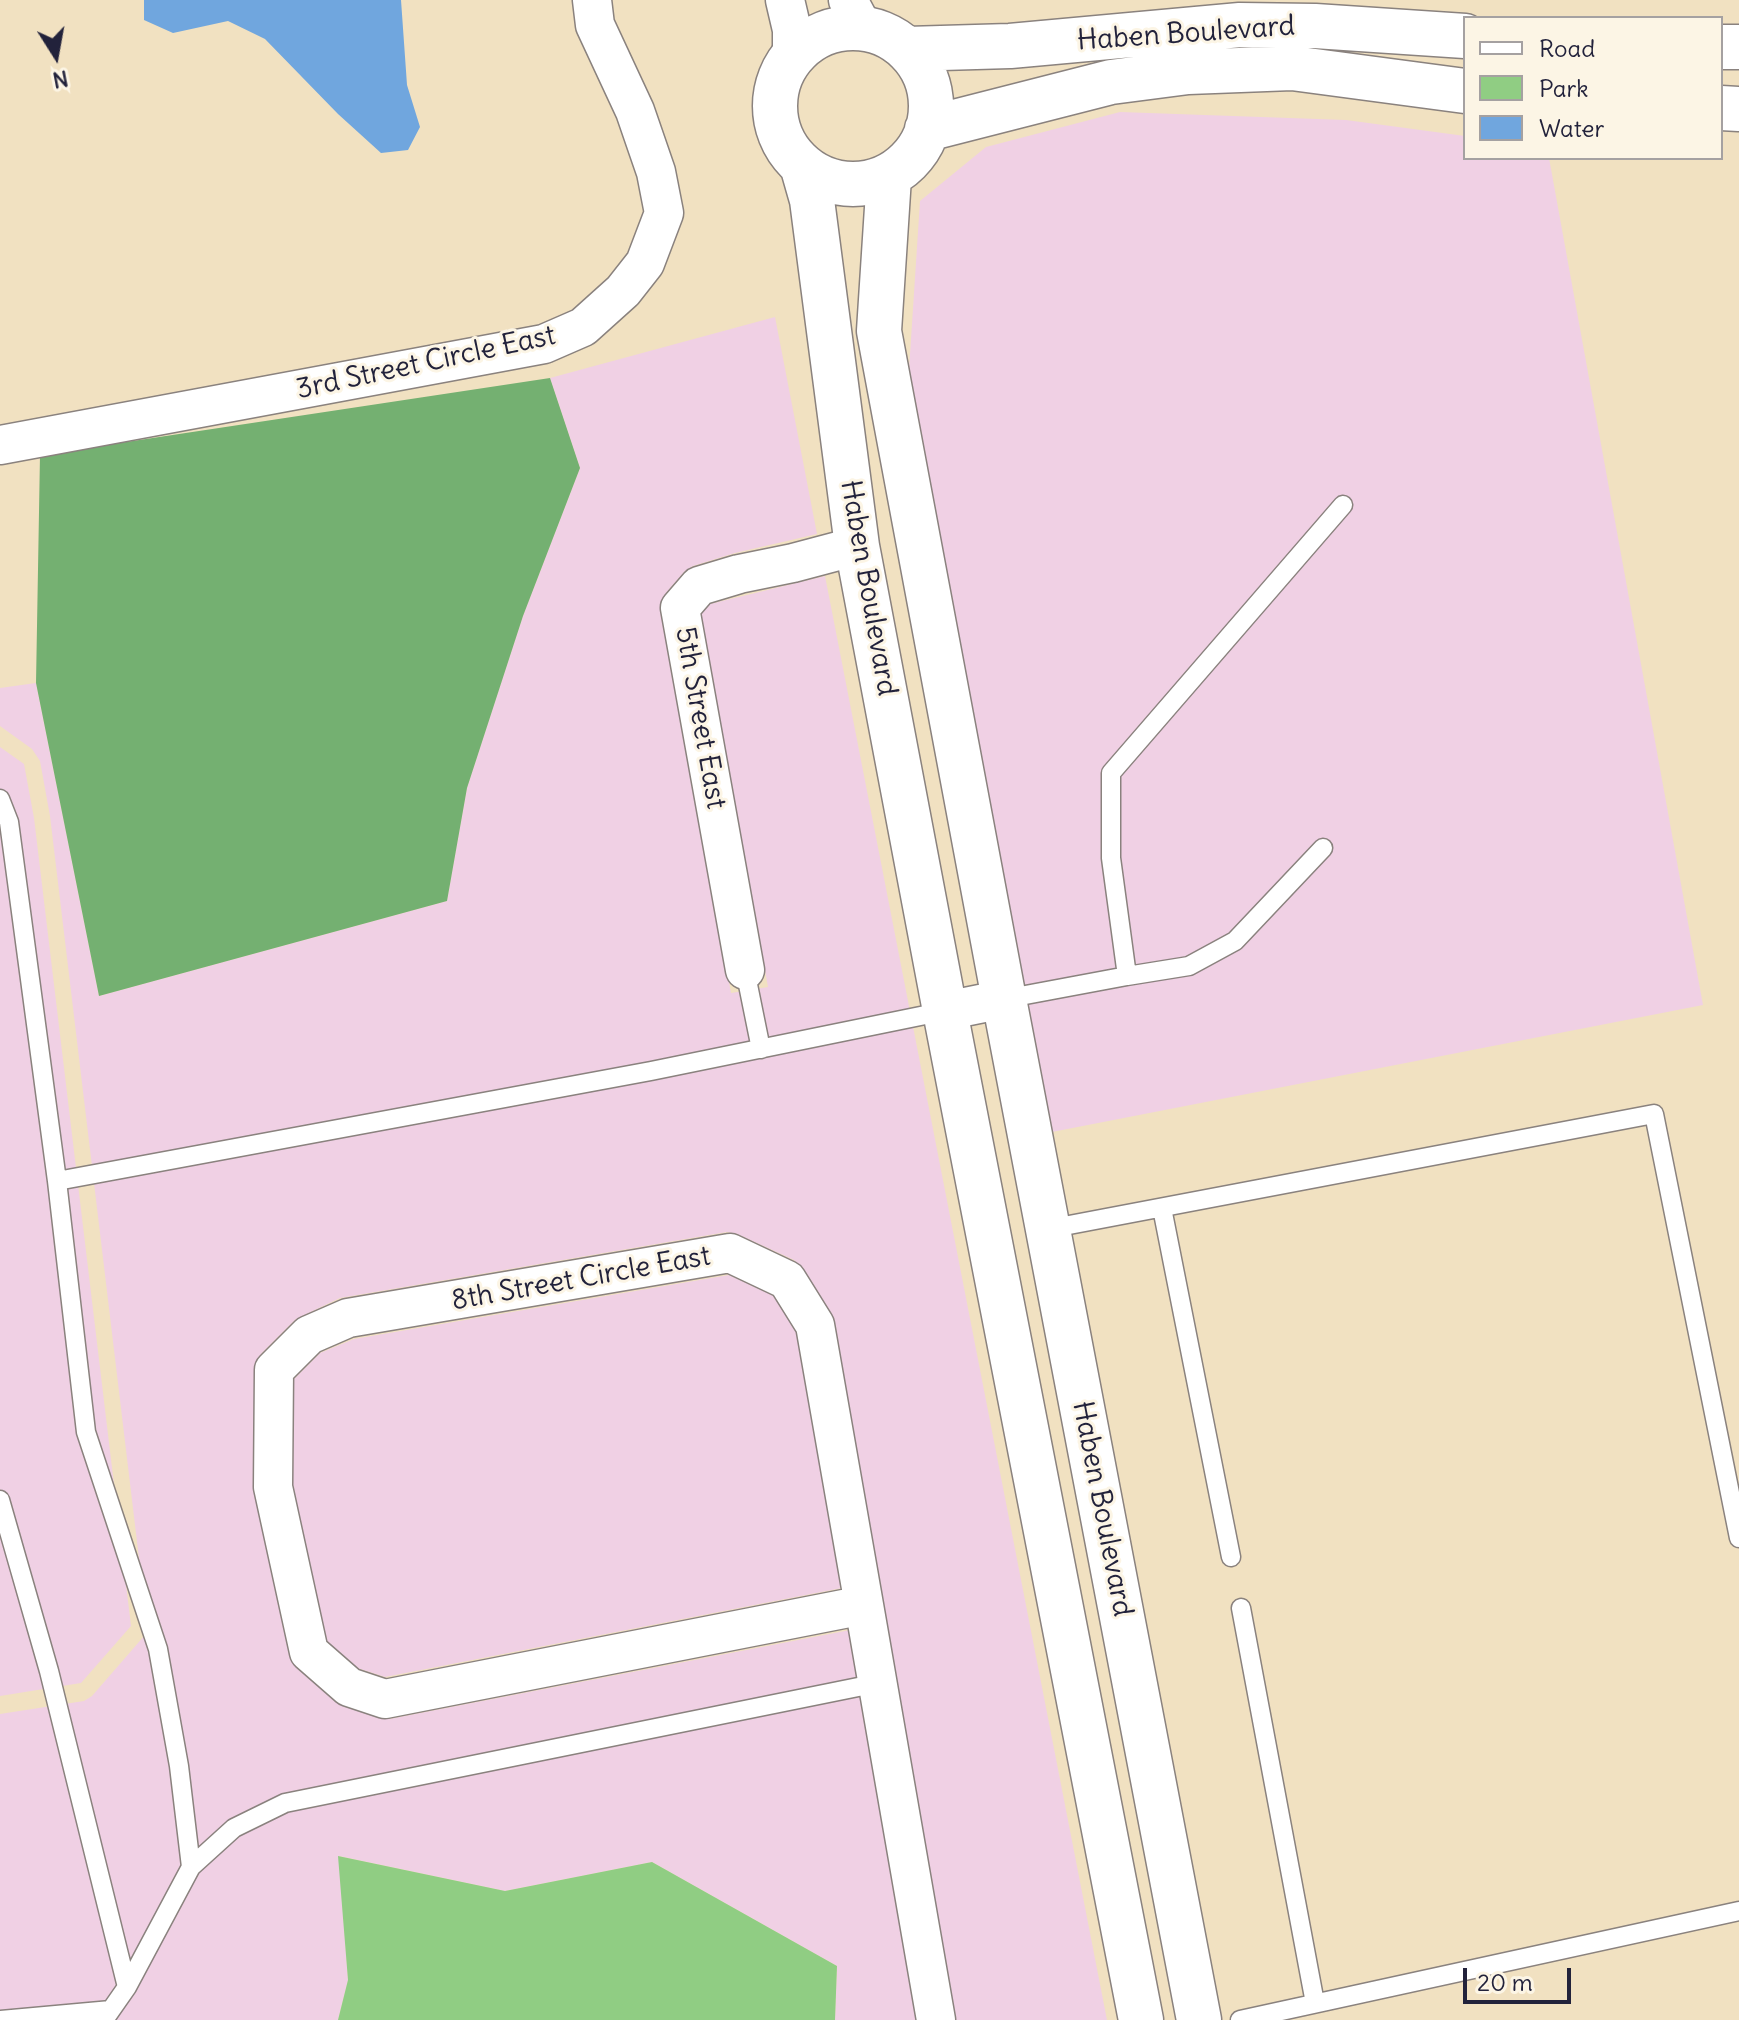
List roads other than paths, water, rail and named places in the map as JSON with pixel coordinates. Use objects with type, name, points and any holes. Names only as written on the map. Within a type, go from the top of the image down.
[{"type":"street","name":"3rd Street Circle East","points":[[0,445],[544,344],[583,327],[623,291],[645,263],[664,213],[656,172],[635,111],[595,25],[592,0]]},
{"type":"street","points":[[785,0],[792,30],[792,57]]},
{"type":"street","points":[[856,14],[907,49],[922,69],[931,92],[931,117],[923,142],[909,162],[889,177],[863,184],[836,183],[811,173],[791,156],[779,132],[774,106],[779,79],[792,57],[812,39],[837,29],[856,14]]},
{"type":"street","name":"Haben Boulevard","points":[[907,49],[1081,41],[1240,25],[1315,26],[1463,36]]},
{"type":"street","name":"Haben Boulevard","points":[[927,129],[1111,82],[1188,72],[1292,68],[1463,91]]},
{"type":"street","name":"Haben Boulevard","points":[[802,165],[812,200],[857,546],[1141,2020]]},
{"type":"street","name":"Haben Boulevard","points":[[889,177],[879,331],[1199,2020]]},
{"type":"street","name":"5th Street East","points":[[745,970],[680,608],[699,586],[857,546]]},
{"type":"street","points":[[945,1011],[1004,999]]},
{"type":"street","name":"8th Street Circle East","points":[[864,1605],[385,1699],[349,1687],[309,1652],[273,1487],[274,1370],[309,1335],[348,1318],[730,1253],[787,1280],[815,1325],[878,1683],[936,2020]]},
{"type":"lane","points":[[1127,976],[1111,858],[1111,773],[1343,505]]},
{"type":"lane","points":[[0,799],[9,822],[57,1181],[86,1432],[158,1649],[179,1766],[191,1867]]},
{"type":"lane","points":[[1004,999],[1189,966],[1235,941],[1323,848]]},
{"type":"lane","points":[[745,970],[761,1049]]},
{"type":"lane","points":[[57,1181],[761,1049],[945,1011]]},
{"type":"lane","points":[[1048,1229],[1654,1114],[1739,1538]]},
{"type":"lane","points":[[1162,1208],[1231,1557]]},
{"type":"lane","points":[[0,1500],[49,1671],[127,1987]]},
{"type":"lane","points":[[1241,1608],[1315,2003]]},
{"type":"lane","points":[[0,2020],[107,2015],[127,1987],[191,1867],[234,1828],[285,1803],[878,1683]]},
{"type":"lane","points":[[1240,2020],[1739,1911]]},
{"type":"water","points":[[144,0],[401,0],[407,85],[420,127],[408,150],[381,153],[265,39],[228,21],[173,33],[144,20]]}]
